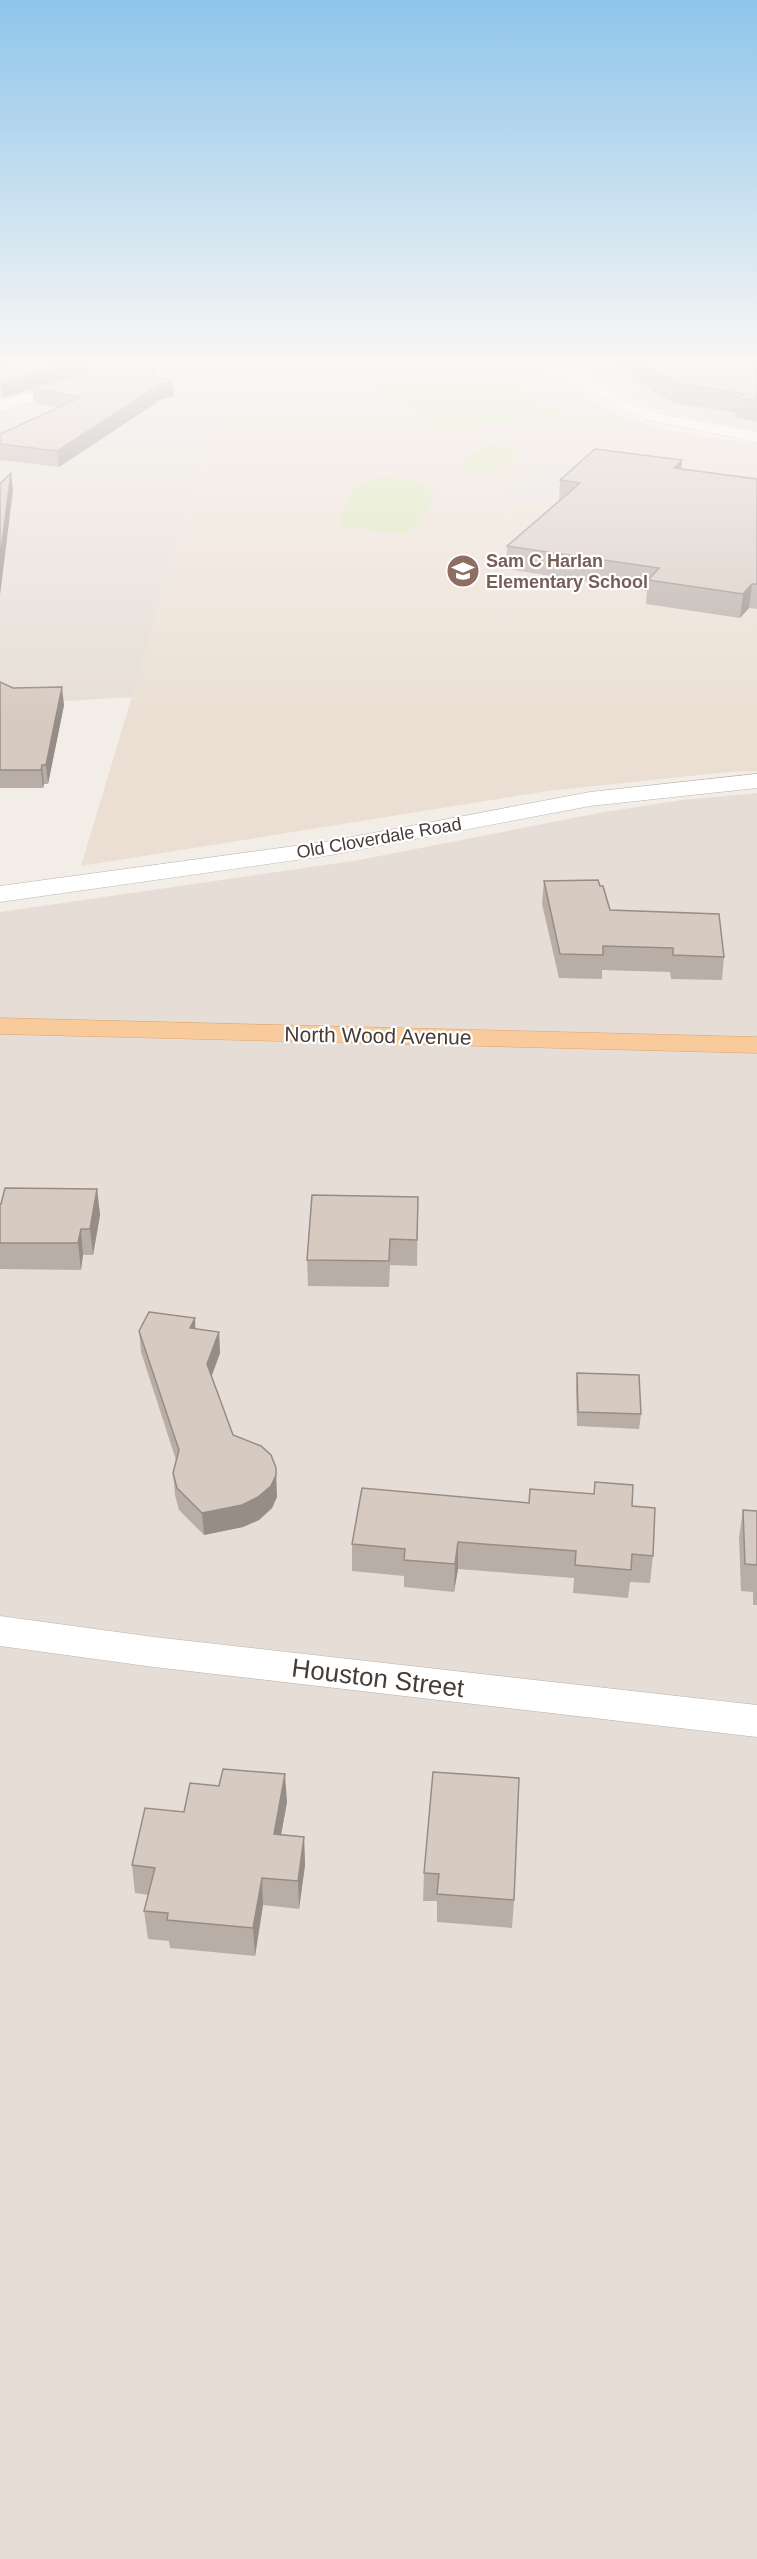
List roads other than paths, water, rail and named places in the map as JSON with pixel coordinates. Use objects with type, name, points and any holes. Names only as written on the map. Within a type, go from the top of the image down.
[{"type":"main road","name":"North Wood Avenue","points":[[0,1026],[757,1045]]},
{"type":"street","name":"Old Cloverdale Road","points":[[0,894],[331,848],[617,795],[757,781]]},
{"type":"street","name":"Houston Street","points":[[0,1631],[154,1652],[757,1721]]},
{"type":"place","name":"Sam C Harlan Elementary School","points":[[463,571]]}]
